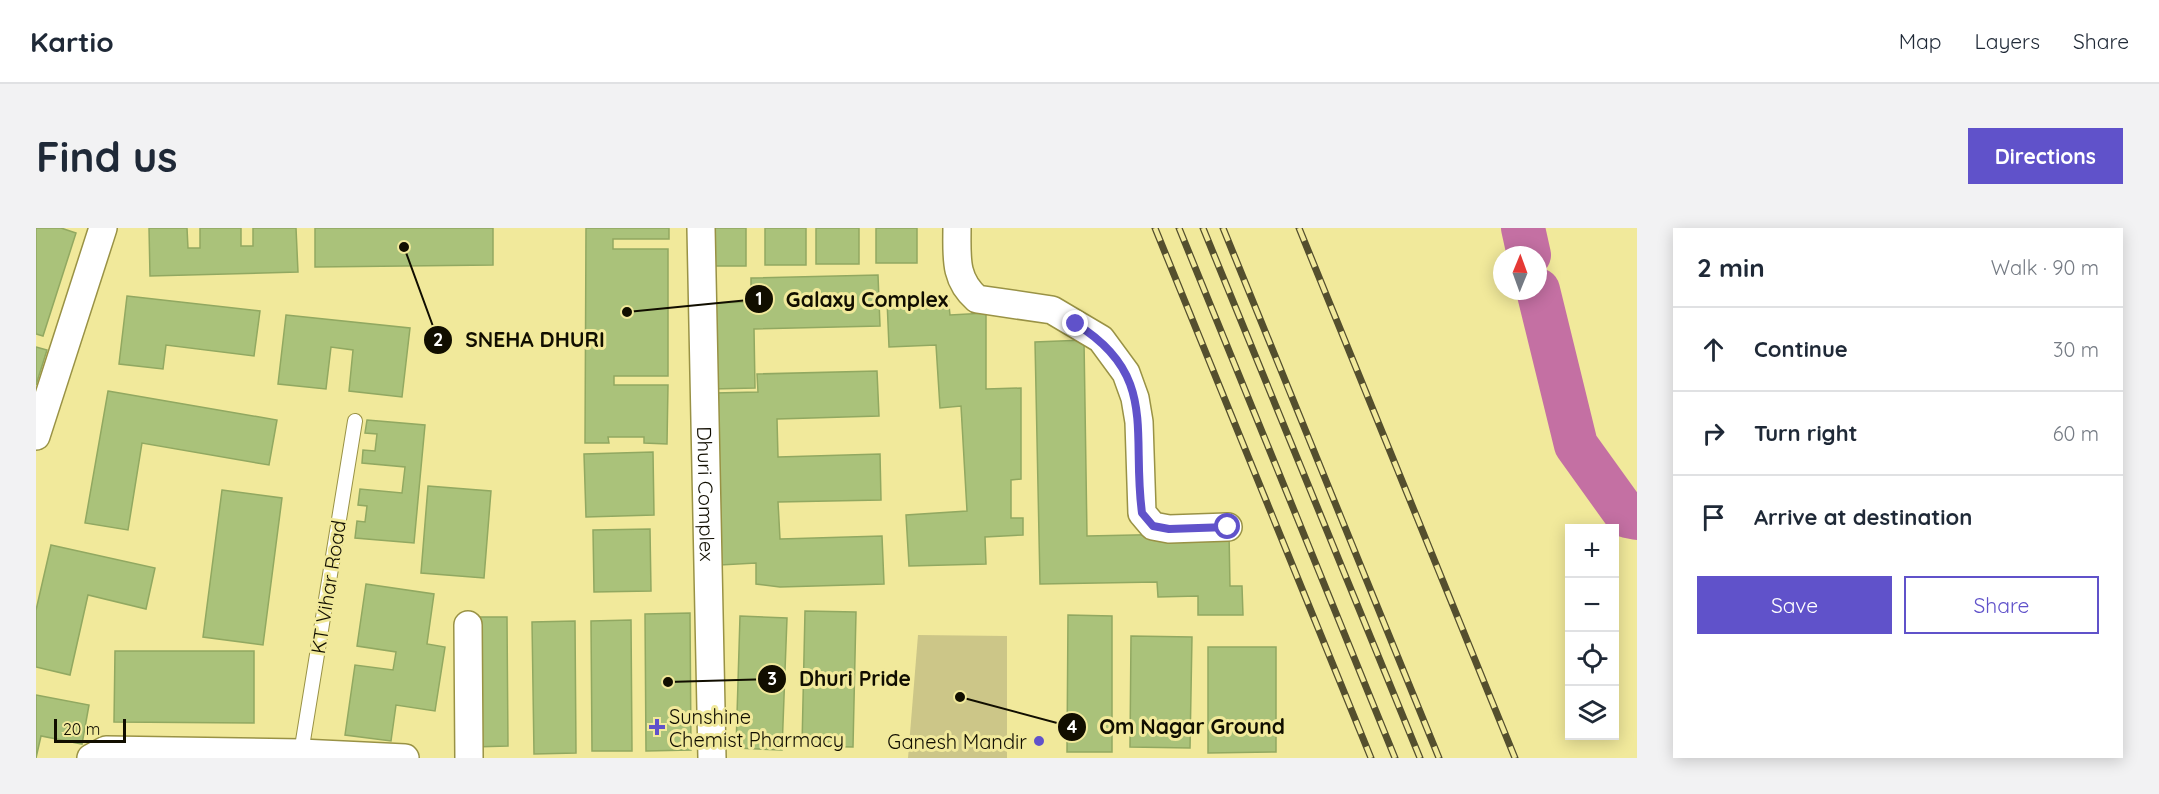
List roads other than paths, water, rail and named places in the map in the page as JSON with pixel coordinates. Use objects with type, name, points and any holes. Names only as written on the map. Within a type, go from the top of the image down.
[{"type":"street","points":[[36,436],[103,228]]},
{"type":"street","name":"Dhuri Complex","points":[[701,228],[712,758]]},
{"type":"street","points":[[957,228],[957,270],[962,283],[977,299],[1052,310],[1101,339],[1126,373],[1135,398],[1139,422],[1142,513],[1153,526],[1169,529],[1228,527]]},
{"type":"street","points":[[468,625],[469,758]]},
{"type":"street","points":[[91,758],[106,750],[301,753],[405,758]]},
{"type":"lane","name":"KT Vihar Road","points":[[301,753],[355,421]]},
{"type":"waterway","points":[[1523,228],[1527,246]]},
{"type":"waterway","points":[[1540,300],[1576,445],[1627,516],[1637,518]]},
{"type":"railway","points":[[1155,228],[1371,758]]},
{"type":"railway","points":[[1179,228],[1395,758]]},
{"type":"railway","points":[[1203,228],[1420,758]]},
{"type":"railway","points":[[1223,228],[1439,758]]},
{"type":"railway","points":[[1299,228],[1515,758]]},
{"type":"place","name":"SNEHA DHURI","points":[[404,247]]},
{"type":"place","name":"Galaxy Complex","points":[[627,312]]},
{"type":"place","name":"Dhuri Pride","points":[[668,682]]},
{"type":"place","name":"Om Nagar Ground","points":[[960,697]]},
{"type":"place","name":"Sunshine Chemist Pharmacy","points":[[657,727]]},
{"type":"place","name":"Ganesh Mandir","points":[[1039,741]]}]
